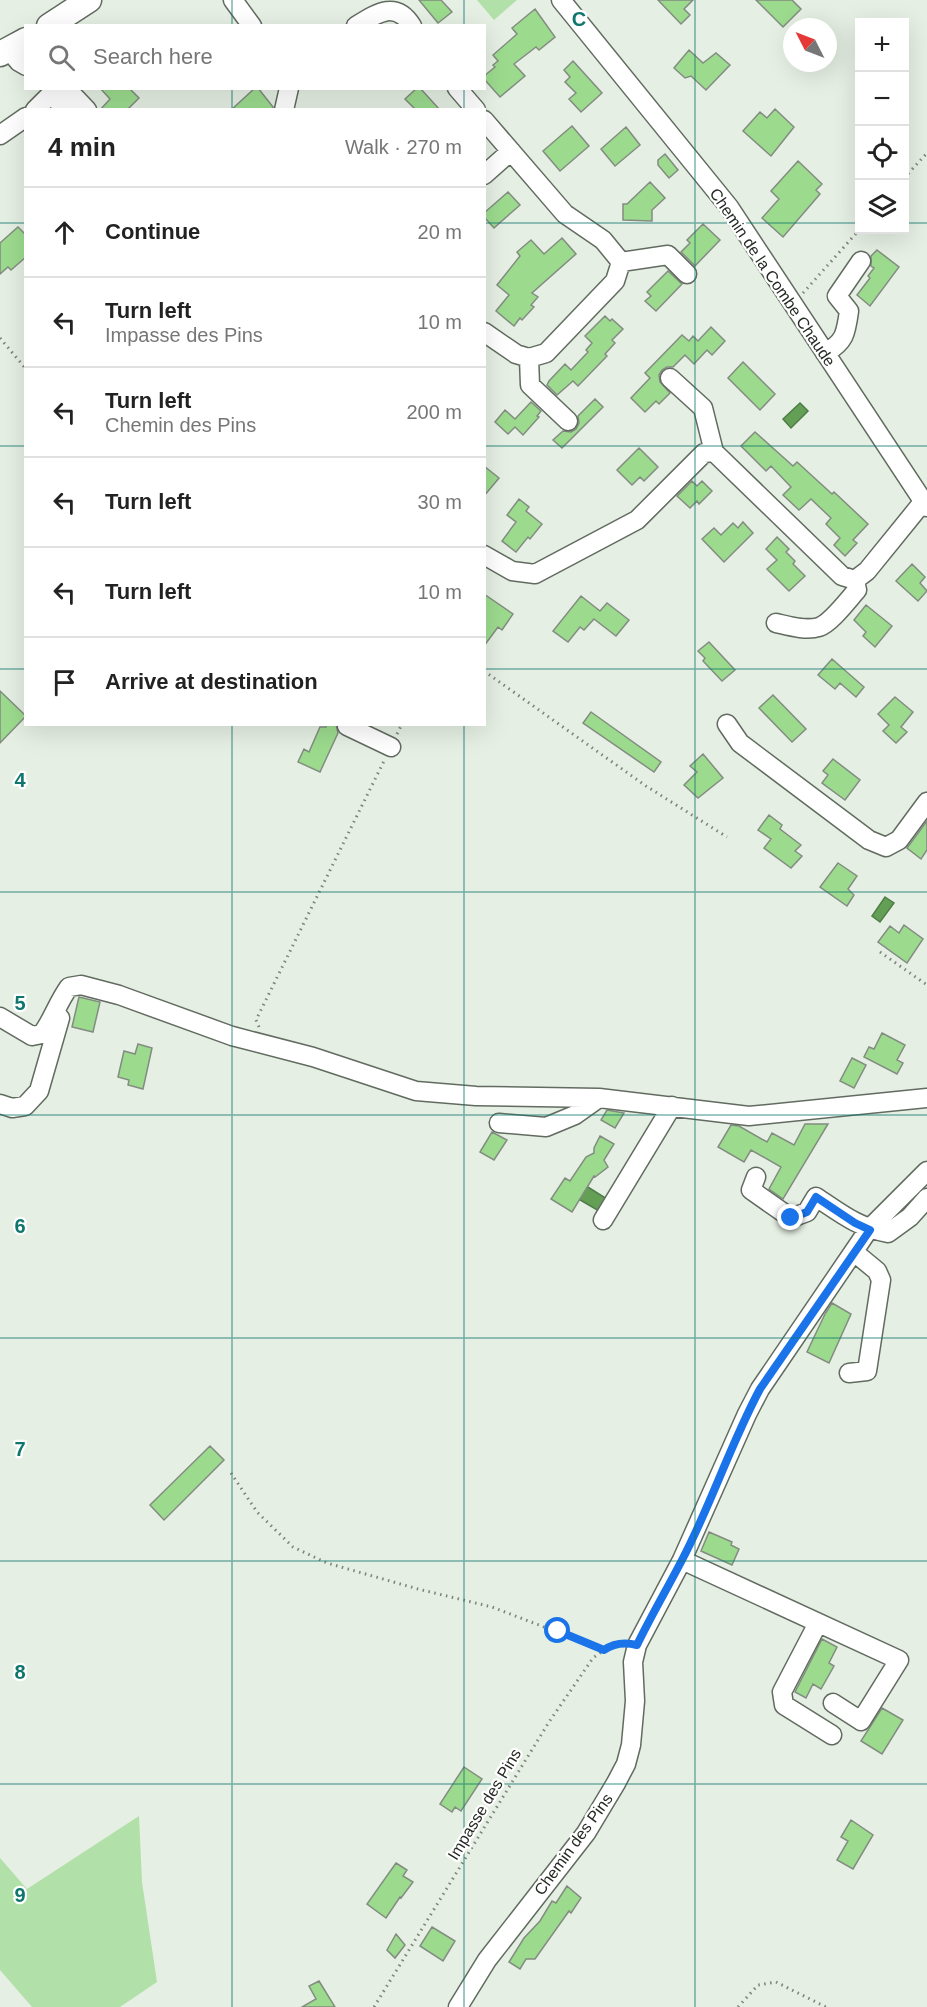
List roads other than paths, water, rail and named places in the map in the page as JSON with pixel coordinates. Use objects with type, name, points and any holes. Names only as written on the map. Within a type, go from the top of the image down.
[{"type":"main road","points":[[54,23],[89,0]]},
{"type":"street","points":[[233,0],[251,24]]},
{"type":"street","name":"Chemin de la Combe Chaude","points":[[561,0],[729,207],[925,505]]},
{"type":"street","points":[[359,24],[377,13],[390,9],[401,12],[410,24]]},
{"type":"street","points":[[37,108],[58,90]]},
{"type":"street","points":[[58,90],[66,108]]},
{"type":"street","points":[[58,90],[84,108]]},
{"type":"street","points":[[284,108],[289,90]]},
{"type":"street","points":[[460,90],[474,108]]},
{"type":"street","points":[[0,135],[24,118]]},
{"type":"street","points":[[486,122],[565,214],[603,240],[621,262]]},
{"type":"street","points":[[486,173],[511,150]]},
{"type":"street","points":[[621,262],[668,255],[687,274]]},
{"type":"street","points":[[825,354],[837,346],[846,333],[849,311],[837,296],[861,261]]},
{"type":"street","points":[[486,333],[516,354],[529,358],[546,353],[615,281],[621,262]]},
{"type":"street","points":[[529,358],[530,385],[568,421]]},
{"type":"street","points":[[670,378],[703,408],[714,452],[842,576],[855,579],[867,572],[925,505]]},
{"type":"street","points":[[486,556],[512,571],[535,574],[638,520],[704,453],[714,452]]},
{"type":"street","points":[[776,623],[794,627],[819,627],[829,620],[856,590],[855,579]]},
{"type":"street","points":[[727,724],[740,743],[869,840],[886,847],[899,840],[927,801]]},
{"type":"street","points":[[347,726],[391,747]]},
{"type":"street","points":[[0,1017],[32,1036],[42,1034],[53,1020],[63,996],[75,986]]},
{"type":"street","points":[[75,986],[119,996],[232,1036],[313,1057],[416,1091],[476,1096],[599,1098],[749,1116],[927,1098]]},
{"type":"street","points":[[0,1104],[12,1108],[25,1106],[39,1091],[75,986]]},
{"type":"street","points":[[499,1124],[546,1127],[574,1115],[599,1098]]},
{"type":"street","points":[[603,1220],[672,1106]]},
{"type":"street","name":"Chemin des Pins","points":[[458,2007],[487,1960],[586,1833],[626,1764],[631,1745],[634,1701],[633,1662],[637,1645],[682,1560],[760,1389],[870,1230],[927,1171]]},
{"type":"street","points":[[756,1177],[751,1190],[791,1218],[807,1212],[816,1197],[855,1223],[870,1230],[888,1233],[910,1217],[927,1198]]},
{"type":"street","points":[[849,1372],[867,1371],[881,1280],[877,1271],[854,1252]]},
{"type":"street","points":[[682,1560],[899,1660],[861,1721],[833,1703]]},
{"type":"street","points":[[818,1623],[782,1692],[784,1705],[792,1712],[832,1735]]}]
